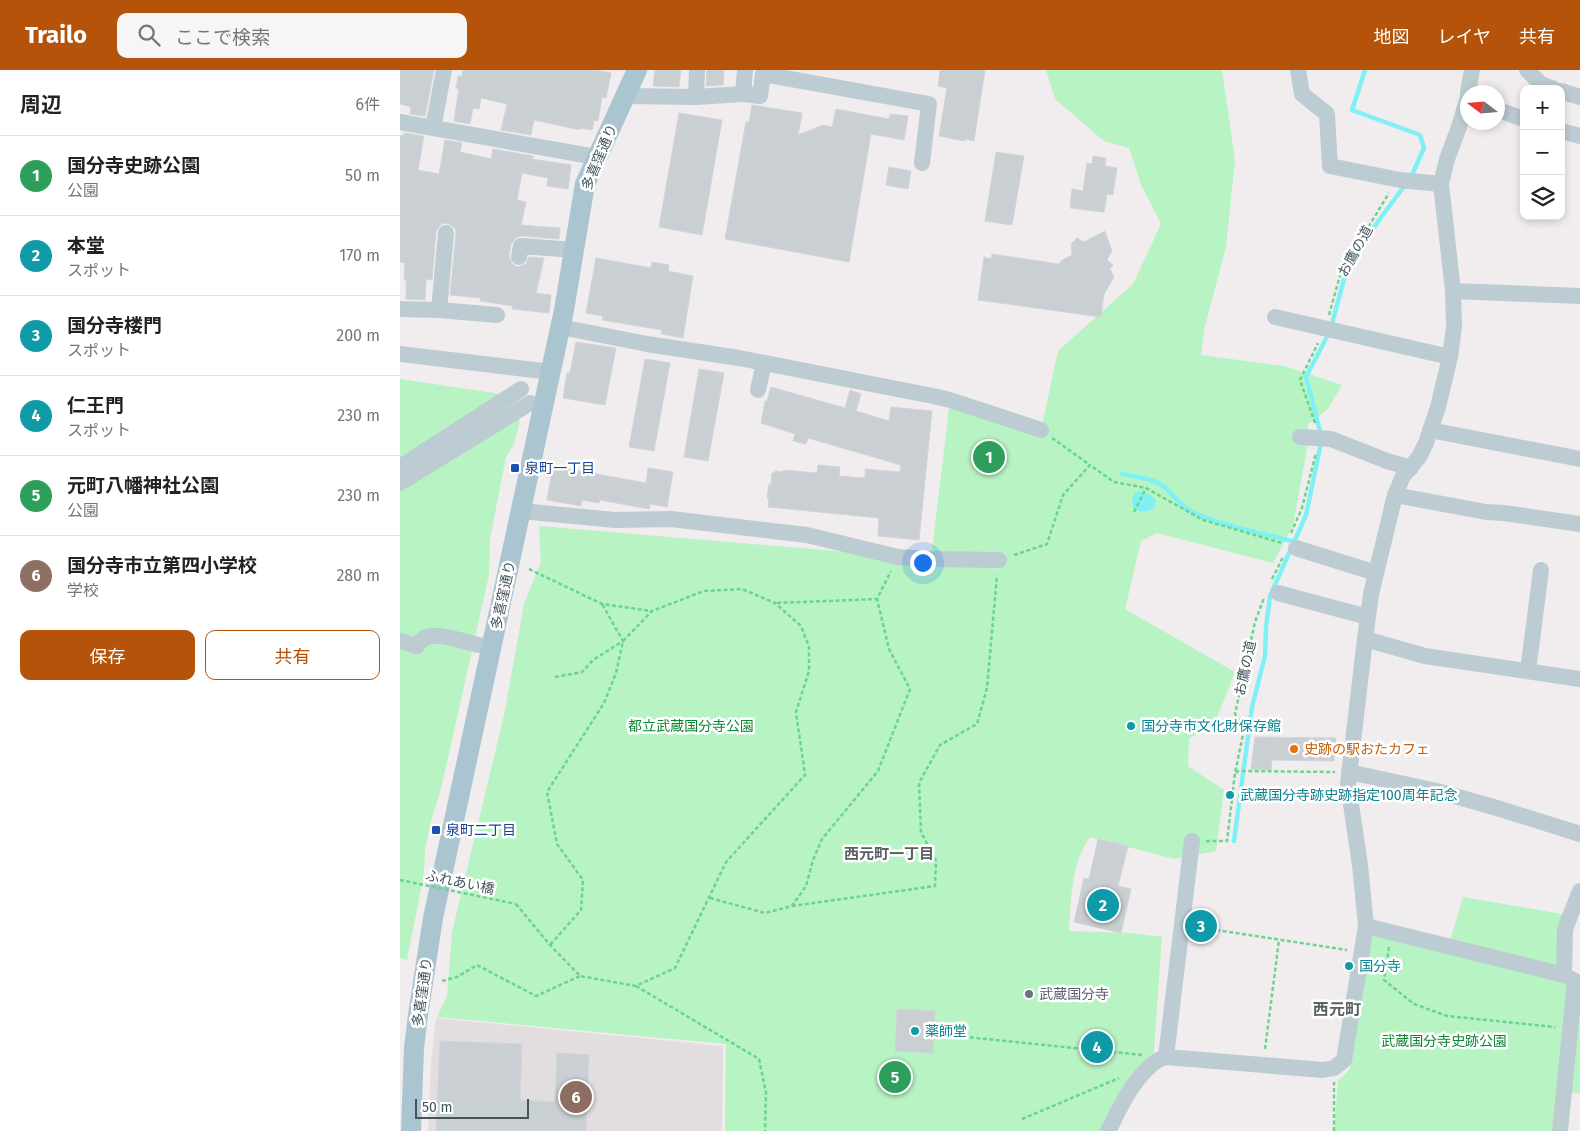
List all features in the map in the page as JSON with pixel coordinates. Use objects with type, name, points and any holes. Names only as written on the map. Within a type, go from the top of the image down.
[{"type":"main road","name":"多喜窪通り","points":[[411,1131],[416,1032],[433,918],[561,327],[585,184],[637,70]]},
{"type":"street","points":[[433,128],[444,70]]},
{"type":"street","points":[[696,97],[697,70]]},
{"type":"street","points":[[743,94],[745,70]]},
{"type":"street","points":[[1298,70],[1302,94],[1327,114],[1330,166],[1404,180],[1441,184]]},
{"type":"street","points":[[1469,85],[1472,70]]},
{"type":"street","points":[[1527,70],[1536,80],[1546,85]]},
{"type":"street","points":[[626,96],[696,97],[743,94],[760,96],[764,74],[929,104],[922,164]]},
{"type":"street","points":[[1565,92],[1580,97]]},
{"type":"street","points":[[1505,112],[1520,118]]},
{"type":"street","points":[[400,122],[596,158]]},
{"type":"street","points":[[1159,1060],[1309,1070],[1334,1068],[1344,1060],[1366,926],[1360,865],[1348,784],[1365,639],[1376,573],[1395,495],[1403,476],[1419,457],[1430,430],[1438,407],[1450,357],[1454,327],[1453,292],[1441,184],[1447,159],[1460,123]]},
{"type":"street","points":[[1565,132],[1580,136]]},
{"type":"street","points":[[439,310],[446,233]]},
{"type":"street","points":[[519,257],[522,246],[574,250]]},
{"type":"street","points":[[1453,292],[1580,296]]},
{"type":"street","points":[[400,309],[497,315]]},
{"type":"street","points":[[1275,317],[1450,357]]},
{"type":"street","points":[[561,327],[646,344],[764,363],[950,400],[1041,430]]},
{"type":"street","points":[[400,354],[551,372]]},
{"type":"street","points":[[758,390],[764,363]]},
{"type":"street","points":[[400,467],[525,396],[400,483]]},
{"type":"street","points":[[1430,430],[1580,459]]},
{"type":"street","points":[[1300,438],[1326,438],[1411,468]]},
{"type":"street","points":[[1395,495],[1486,512],[1580,524]]},
{"type":"street","points":[[521,511],[615,520],[671,519],[807,535],[898,557],[940,560],[999,560]]},
{"type":"street","points":[[1290,549],[1376,573]]},
{"type":"street","points":[[1528,672],[1542,570]]},
{"type":"street","points":[[1271,590],[1368,616]]},
{"type":"street","points":[[400,641],[417,646],[429,636],[479,645]]},
{"type":"street","points":[[1365,639],[1425,656],[1580,679]]},
{"type":"street","points":[[1349,772],[1438,792],[1580,834]]},
{"type":"street","points":[[1112,1129],[1121,1105],[1135,1084],[1159,1060],[1182,925],[1192,841]]},
{"type":"street","points":[[1564,975],[1565,929],[1580,891]]},
{"type":"street","points":[[1366,926],[1564,975],[1576,980],[1571,1028],[1572,1093],[1560,1131]]},
{"type":"path","name":"お鷹の道","points":[[1330,330],[1341,272],[1404,180]]},
{"type":"path","points":[[1041,430],[1114,482],[1146,488],[1202,520],[1290,549]]},
{"type":"path","points":[[710,898],[765,912],[792,906],[935,886],[936,861],[921,832],[919,783],[940,745],[977,724],[988,688],[999,560],[1047,544],[1063,495],[1090,465]]},
{"type":"path","points":[[1134,512],[1146,488]]},
{"type":"path","name":"お鷹の道","points":[[1192,841],[1227,841],[1235,773],[1244,730],[1236,714],[1255,622],[1290,549]]},
{"type":"path","points":[[792,906],[806,886],[813,860],[822,839],[878,771],[910,689],[889,649],[878,599],[898,557]]},
{"type":"path","points":[[529,569],[602,604],[652,612]]},
{"type":"path","points":[[556,677],[582,672],[593,660],[623,641],[652,612],[704,591],[742,589],[775,603],[801,626],[809,647],[809,671],[796,712],[805,775],[726,862],[675,968],[636,986]]},
{"type":"path","points":[[775,603],[878,599]]},
{"type":"path","points":[[580,976],[550,945],[581,910],[583,880],[557,844],[547,792],[604,703],[616,673],[623,641],[602,604]]},
{"type":"path","points":[[1235,773],[1238,771],[1349,772]]},
{"type":"path","name":"ふれあい橋","points":[[400,880],[516,904],[550,945]]},
{"type":"path","points":[[1182,925],[1361,952]]},
{"type":"path","points":[[1263,1066],[1279,940]]},
{"type":"path","points":[[1382,945],[1389,946],[1384,980],[1414,1004],[1447,1016],[1571,1028]]},
{"type":"path","points":[[442,981],[457,977],[477,965],[536,996],[580,976],[636,986],[759,1059],[766,1093],[765,1131]]},
{"type":"path","points":[[956,1036],[1141,1054],[1159,1060]]},
{"type":"path","points":[[1334,1068],[1334,1131]]},
{"type":"path","points":[[1022,1119],[1126,1075]]},
{"type":"shaded area","points":[[436,1018],[723,1046],[722,1131],[428,1131],[431,1063]]},
{"type":"green space","name":"都立武蔵国分寺公園","points":[[1046,70],[1222,70],[1235,160],[1226,247],[1204,330],[1201,355],[1284,366],[1342,385],[1327,410],[1308,424],[1309,438],[1293,526],[1273,563],[1157,533],[1141,541],[1125,609],[1235,672],[1215,722],[1189,739],[1188,766],[1224,790],[1216,851],[1174,859],[1090,837],[1079,858],[1073,882],[1069,931],[1130,933],[1162,937],[1153,1064],[1108,1131],[725,1131],[726,1044],[437,1017],[447,996],[452,932],[504,715],[524,604],[541,562],[539,526],[931,559],[950,400],[1041,430],[1058,351],[1133,284],[1161,224],[1141,185],[1129,148],[1104,141],[1055,99]]},
{"type":"green space","points":[[400,379],[501,394],[520,421],[514,444],[506,457],[490,539],[489,575],[441,789],[431,821],[425,851],[424,874],[407,960],[400,958]]},
{"type":"green space","points":[[1463,897],[1562,914],[1557,935],[1558,964],[1553,965],[1450,941]]},
{"type":"green space","name":"武蔵国分寺史跡公園","points":[[1370,934],[1580,982],[1580,1093],[1564,1092],[1560,1131],[1334,1131],[1338,1081],[1350,1069],[1361,952]]},
{"type":"water","points":[[1139,491],[1150,495],[1156,500],[1155,507],[1144,512],[1133,508],[1134,494]]},
{"type":"building","points":[[400,70],[434,70],[425,116],[410,114],[411,107],[400,104]]},
{"type":"building","points":[[463,70],[595,70],[611,73],[606,98],[602,97],[598,121],[594,120],[592,130],[580,128],[580,130],[534,120],[531,135],[501,130],[507,104],[481,98],[479,109],[473,108],[470,124],[454,121],[459,89],[456,88],[458,76],[462,76]]},
{"type":"building","points":[[655,70],[681,70],[679,87],[653,86]]},
{"type":"building","points":[[707,70],[724,70],[723,85],[706,86]]},
{"type":"building","points":[[940,70],[985,70],[974,141],[939,136],[947,88],[938,86]]},
{"type":"building","points":[[752,105],[802,113],[798,135],[823,125],[832,127],[836,109],[889,119],[890,114],[908,116],[904,140],[871,134],[849,262],[725,239],[746,122],[749,122]]},
{"type":"building","points":[[679,113],[722,120],[702,235],[659,227]]},
{"type":"building","points":[[404,133],[424,136],[418,170],[439,174],[445,140],[462,143],[460,152],[491,159],[493,149],[533,156],[532,159],[571,165],[568,189],[547,186],[548,178],[522,173],[517,200],[526,202],[521,225],[560,228],[559,239],[517,237],[511,244],[509,255],[512,264],[518,267],[526,264],[529,257],[544,258],[536,293],[551,295],[549,313],[512,309],[513,306],[480,301],[481,298],[450,295],[456,234],[455,228],[447,223],[441,224],[436,232],[432,280],[426,279],[425,300],[406,299],[405,263],[400,262],[400,135],[403,136]]},
{"type":"building","points":[[996,152],[1024,156],[1012,225],[985,221]]},
{"type":"building","points":[[1093,156],[1106,158],[1105,166],[1117,168],[1113,195],[1107,194],[1104,212],[1070,208],[1072,189],[1083,191],[1087,163],[1092,164]]},
{"type":"building","points":[[889,167],[911,171],[908,189],[886,185]]},
{"type":"building","points":[[1105,231],[1112,251],[1107,260],[1113,265],[1110,269],[1114,277],[1104,294],[1101,317],[978,300],[984,257],[991,259],[992,254],[1059,264],[1062,260],[1072,255],[1071,244],[1077,238],[1084,242]]},
{"type":"building","points":[[596,258],[651,268],[652,262],[669,265],[668,271],[693,276],[683,338],[661,334],[662,330],[602,320],[603,316],[586,313]]},
{"type":"building","points":[[576,342],[616,348],[605,405],[563,398],[567,373],[570,373]]},
{"type":"building","points":[[645,359],[670,363],[654,451],[629,447]]},
{"type":"building","points":[[699,369],[724,373],[708,461],[684,457]]},
{"type":"building","points":[[771,387],[845,408],[850,390],[861,394],[856,411],[889,421],[891,407],[932,411],[919,540],[878,536],[879,518],[768,507],[769,484],[771,484],[772,473],[775,471],[817,473],[818,465],[840,467],[839,476],[865,478],[865,469],[900,472],[901,465],[808,438],[806,444],[793,441],[795,434],[761,423],[765,401],[767,401]]},
{"type":"building","points":[[553,466],[646,483],[648,468],[673,472],[667,507],[650,504],[649,509],[600,500],[599,503],[582,500],[581,506],[547,500]]},
{"type":"building","name":"史跡の駅おたカフェ","points":[[1255,737],[1336,738],[1334,761],[1272,760],[1271,770],[1251,769]]},
{"type":"building","points":[[1098,839],[1128,846],[1118,886],[1131,889],[1121,933],[1074,922],[1084,878],[1089,879]]},
{"type":"building","points":[[1194,913],[1212,915],[1209,938],[1191,936]]},
{"type":"building","name":"薬師堂","points":[[897,1009],[935,1011],[933,1053],[895,1051]]},
{"type":"building","points":[[1090,1032],[1107,1034],[1105,1061],[1088,1060]]},
{"type":"building","points":[[440,1041],[522,1044],[520,1100],[555,1102],[557,1053],[589,1055],[586,1131],[436,1131]]},
{"type":"waterway","points":[[1365,70],[1352,110],[1420,135],[1424,148],[1411,177]]},
{"type":"waterway","points":[[1321,435],[1306,377],[1330,331],[1346,272],[1377,223],[1405,185]]},
{"type":"waterway","points":[[1234,841],[1252,707],[1265,656],[1270,596],[1306,515],[1321,443]]},
{"type":"waterway","points":[[1122,474],[1145,478],[1162,485],[1190,511],[1207,518],[1295,542]]},
{"type":"place","name":"国分寺史跡公園","points":[[989,457]]},
{"type":"place","name":"泉町一丁目","points":[[515,468]]},
{"type":"place","name":"国分寺市文化財保存館","points":[[1131,726]]},
{"type":"place","name":"史跡の駅おたカフェ","points":[[1294,749]]},
{"type":"place","name":"武蔵国分寺跡史跡指定100周年記念","points":[[1230,795]]},
{"type":"place","name":"泉町二丁目","points":[[436,830]]},
{"type":"place","name":"本堂","points":[[1103,905]]},
{"type":"place","name":"国分寺楼門","points":[[1201,926]]},
{"type":"place","name":"国分寺","points":[[1349,966]]},
{"type":"place","name":"武蔵国分寺","points":[[1029,994]]},
{"type":"place","name":"薬師堂","points":[[915,1031]]},
{"type":"place","name":"仁王門","points":[[1097,1047]]},
{"type":"place","name":"元町八幡神社公園","points":[[895,1077]]},
{"type":"place","name":"国分寺市立第四小学校","points":[[576,1097]]},
{"type":"district","name":"西元町一丁目","points":[[889,854]]},
{"type":"district","name":"西元町","points":[[1337,1009]]}]
